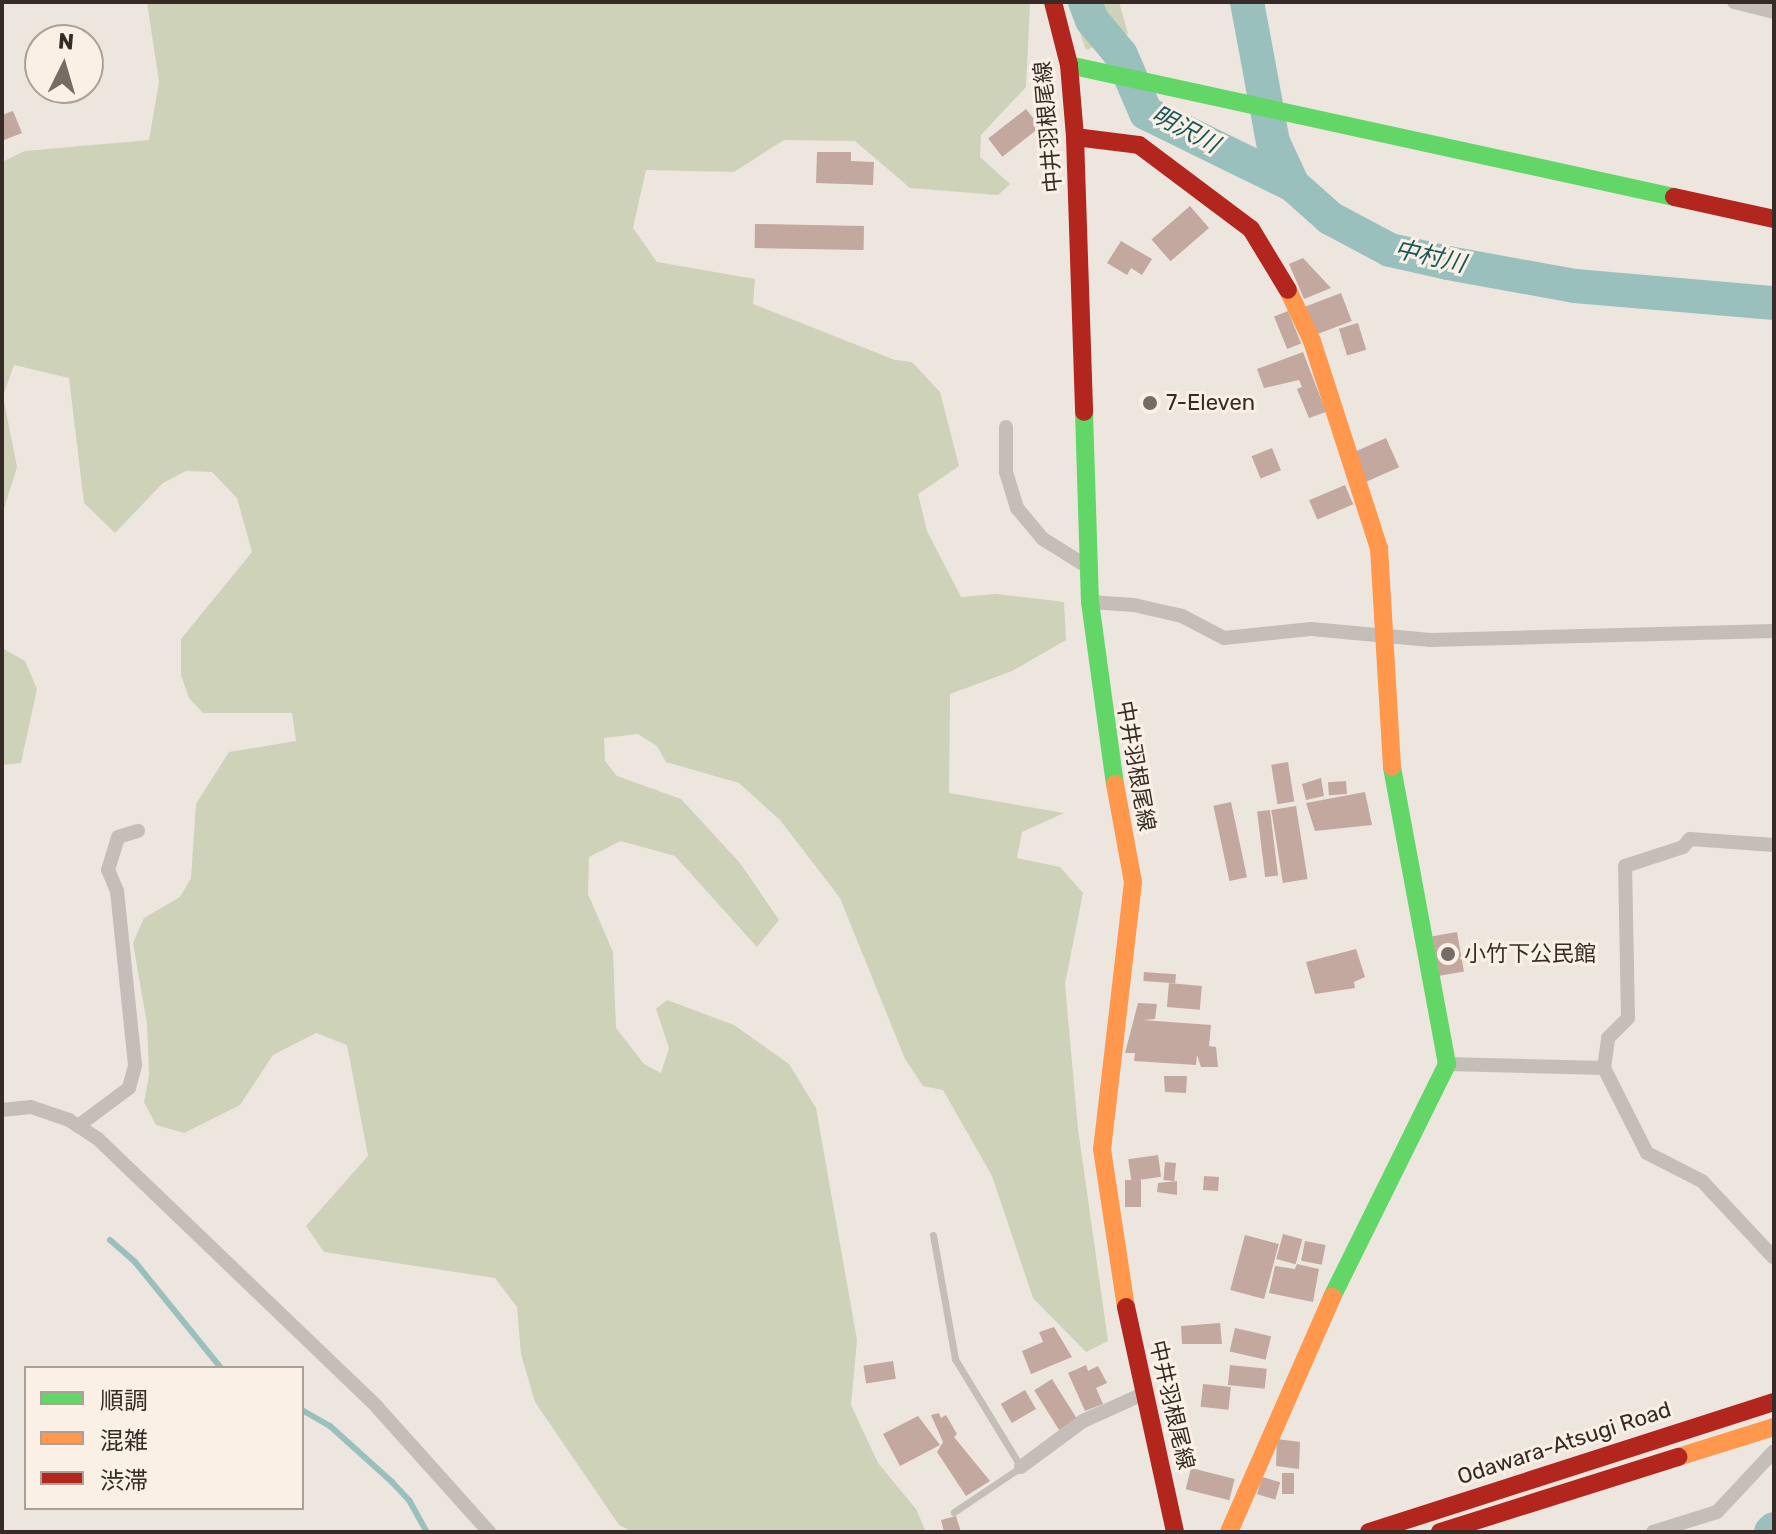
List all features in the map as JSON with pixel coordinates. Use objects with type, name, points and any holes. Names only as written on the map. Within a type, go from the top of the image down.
[{"type":"main road","name":"中井羽根尾線","points":[[1053,2],[1069,65],[1075,137],[1090,602],[1100,704],[1133,882],[1102,1149],[1118,1267],[1175,1532]]},
{"type":"main road","points":[[1069,65],[1112,71],[1774,219]]},
{"type":"main road","points":[[1075,137],[1139,145],[1251,229],[1275,261],[1312,341],[1379,548],[1381,635],[1391,760],[1446,1037],[1447,1064],[1346,1265],[1229,1532]]},
{"type":"main road","name":"Odawara-Atsugi Road","points":[[1369,1532],[1774,1402]]},
{"type":"main road","name":"Odawara-Atsugi Road","points":[[1440,1532],[1766,1430]]},
{"type":"street","points":[[1734,2],[1774,12]]},
{"type":"street","points":[[1006,427],[1006,472],[1017,508],[1043,539],[1088,567]]},
{"type":"street","points":[[1090,602],[1182,616],[1224,638],[1311,629],[1510,641],[1620,632],[1774,631]]},
{"type":"street","points":[[78,1126],[129,1088],[135,1065],[117,891],[108,870],[118,837],[138,831]]},
{"type":"street","points":[[1774,845],[1690,839],[1683,847],[1625,866],[1628,1018],[1608,1038],[1604,1068],[1647,1153],[1702,1181],[1774,1258]]},
{"type":"street","points":[[1447,1064],[1604,1068]]},
{"type":"street","points":[[2,1110],[31,1107],[78,1126],[98,1139],[377,1407],[489,1532]]},
{"type":"street","points":[[1021,1467],[1083,1421],[1145,1393]]},
{"type":"street","points":[[1653,1532],[1717,1512],[1774,1451]]},
{"type":"lane","points":[[933,1235],[955,1359],[1021,1467],[954,1512]]},
{"type":"green space","points":[[147,2],[1030,2],[1026,87],[981,135],[980,157],[1010,184],[998,195],[910,188],[855,141],[784,140],[734,172],[646,170],[633,228],[657,262],[755,279],[753,304],[895,360],[912,362],[940,392],[959,466],[918,494],[927,531],[961,597],[996,594],[1064,602],[1066,640],[1012,671],[950,694],[949,793],[1064,813],[1022,832],[1017,858],[1060,867],[1083,893],[1065,984],[1078,1129],[1108,1341],[1086,1352],[1033,1298],[992,1176],[943,1090],[923,1086],[905,1059],[840,898],[780,820],[739,783],[666,762],[657,746],[638,734],[604,738],[605,761],[617,776],[681,799],[740,863],[779,920],[757,947],[675,856],[621,841],[589,857],[588,894],[613,952],[616,1028],[644,1064],[661,1073],[669,1048],[656,1009],[667,1000],[734,1025],[789,1064],[816,1108],[857,1340],[851,1405],[878,1463],[916,1509],[926,1532],[633,1532],[619,1525],[535,1402],[521,1354],[517,1307],[495,1278],[324,1252],[306,1226],[368,1156],[347,1045],[316,1033],[273,1055],[240,1105],[184,1133],[156,1125],[144,1102],[149,1075],[147,1024],[133,943],[144,918],[180,897],[191,878],[196,804],[229,752],[296,741],[292,713],[203,713],[189,698],[181,675],[181,639],[252,552],[237,498],[212,472],[186,471],[163,483],[115,533],[84,503],[69,378],[14,365],[3,396],[17,467],[2,515],[2,162],[25,151],[149,140],[159,82]]},
{"type":"green space","points":[[1069,2],[1119,2],[1128,34],[1086,50]]},
{"type":"green space","points":[[2,648],[25,661],[37,689],[21,763],[2,765]]},
{"type":"building","points":[[1026,109],[1040,127],[1002,157],[988,139]]},
{"type":"building","points":[[13,111],[22,133],[4,140],[2,115]]},
{"type":"building","points":[[817,152],[851,152],[851,161],[874,162],[873,185],[816,183]]},
{"type":"building","points":[[1190,206],[1209,228],[1171,261],[1152,239]]},
{"type":"building","points":[[755,224],[864,226],[864,250],[755,248]]},
{"type":"building","points":[[1121,241],[1152,259],[1142,275],[1131,268],[1127,275],[1107,263]]},
{"type":"building","points":[[1303,258],[1331,288],[1304,299],[1289,264]]},
{"type":"building","points":[[1341,293],[1352,321],[1314,335],[1304,307]]},
{"type":"building","points":[[1288,311],[1301,343],[1287,349],[1274,317]]},
{"type":"building","points":[[1358,323],[1366,350],[1347,356],[1339,329]]},
{"type":"building","points":[[1303,352],[1326,412],[1309,418],[1297,389],[1302,387],[1299,380],[1264,388],[1257,369]]},
{"type":"building","points":[[1386,438],[1399,467],[1363,483],[1350,454]]},
{"type":"building","points":[[1272,448],[1281,470],[1261,478],[1252,456]]},
{"type":"building","points":[[1345,485],[1353,504],[1317,520],[1309,500]]},
{"type":"building","points":[[1288,762],[1294,802],[1277,804],[1271,765]]},
{"type":"building","points":[[1321,778],[1324,796],[1306,800],[1302,784]]},
{"type":"building","points":[[1346,781],[1347,794],[1329,795],[1328,782]]},
{"type":"building","points":[[1365,792],[1372,825],[1315,831],[1306,803]]},
{"type":"building","points":[[1231,802],[1247,877],[1229,881],[1213,806]]},
{"type":"building","points":[[1296,806],[1308,879],[1283,883],[1271,810]]},
{"type":"building","points":[[1270,810],[1278,876],[1265,877],[1257,812]]},
{"type":"building","name":"小竹下公民館","points":[[1457,932],[1464,971],[1439,976],[1432,936]]},
{"type":"building","points":[[1356,949],[1365,977],[1354,982],[1355,988],[1315,994],[1306,962]]},
{"type":"building","points":[[1144,972],[1176,974],[1175,983],[1143,981]]},
{"type":"building","points":[[1169,983],[1202,986],[1200,1010],[1167,1007]]},
{"type":"building","points":[[1138,1003],[1157,1004],[1155,1019],[1143,1020],[1211,1025],[1209,1046],[1216,1047],[1218,1067],[1201,1067],[1197,1055],[1196,1065],[1134,1061],[1135,1053],[1125,1053]]},
{"type":"building","points":[[1164,1076],[1187,1076],[1186,1093],[1165,1092]]},
{"type":"building","points":[[1158,1155],[1161,1177],[1131,1181],[1128,1159]]},
{"type":"building","points":[[1165,1162],[1176,1163],[1174,1181],[1163,1180]]},
{"type":"building","points":[[1204,1176],[1219,1177],[1218,1191],[1203,1190]]},
{"type":"building","points":[[1125,1180],[1141,1180],[1141,1207],[1125,1207]]},
{"type":"building","points":[[1177,1181],[1177,1195],[1157,1192],[1158,1183]]},
{"type":"building","points":[[1283,1234],[1302,1239],[1296,1264],[1276,1259]]},
{"type":"building","points":[[1245,1235],[1279,1244],[1264,1299],[1230,1290]]},
{"type":"building","points":[[1305,1241],[1326,1245],[1322,1265],[1301,1261]]},
{"type":"building","points":[[1297,1264],[1319,1269],[1313,1302],[1269,1293],[1275,1266],[1295,1269]]},
{"type":"building","points":[[1220,1323],[1222,1344],[1182,1344],[1181,1326]]},
{"type":"building","points":[[1054,1327],[1072,1357],[1031,1374],[1022,1351],[1043,1342],[1039,1332]]},
{"type":"building","points":[[1235,1328],[1271,1336],[1266,1360],[1230,1351]]},
{"type":"building","points":[[893,1361],[896,1379],[866,1383],[863,1366]]},
{"type":"building","points":[[1086,1365],[1088,1371],[1098,1366],[1107,1383],[1096,1388],[1103,1404],[1085,1411],[1068,1373]]},
{"type":"building","points":[[1230,1365],[1267,1369],[1265,1389],[1228,1385]]},
{"type":"building","points":[[1052,1379],[1077,1419],[1059,1430],[1034,1390]]},
{"type":"building","points":[[1203,1384],[1231,1387],[1228,1410],[1201,1407]]},
{"type":"building","points":[[1025,1390],[1036,1409],[1012,1423],[1001,1404]]},
{"type":"building","points":[[939,1413],[941,1418],[946,1415],[957,1434],[954,1437],[990,1481],[966,1496],[937,1452],[943,1442],[931,1415]]},
{"type":"building","points":[[918,1416],[940,1445],[900,1466],[883,1434]]},
{"type":"building","points":[[1277,1439],[1300,1442],[1299,1469],[1276,1466]]},
{"type":"building","points":[[1191,1468],[1235,1479],[1229,1500],[1186,1489]]},
{"type":"building","points":[[1282,1473],[1294,1473],[1294,1494],[1282,1494]]},
{"type":"building","points":[[1262,1477],[1280,1482],[1275,1500],[1257,1494]]},
{"type":"building","points":[[956,1516],[961,1532],[944,1532],[941,1520]]},
{"type":"waterway","name":"明沢川","points":[[1085,2],[1092,20],[1121,55],[1146,113],[1293,185]]},
{"type":"waterway","name":"中村川","points":[[1247,2],[1273,142],[1293,185],[1330,218],[1390,250],[1448,263],[1575,286],[1774,303]]},
{"type":"waterway","points":[[110,1240],[135,1262],[219,1366]]},
{"type":"waterway","points":[[304,1411],[330,1426],[392,1482],[409,1500],[427,1532]]},
{"type":"waterway","name":"中村川","points":[[1771,1532],[1774,1529]]},
{"type":"traffic: fast","points":[[1069,65],[1674,197]]},
{"type":"traffic: fast","points":[[1084,412],[1090,602],[1115,784]]},
{"type":"traffic: fast","points":[[1332,1297],[1447,1064],[1392,767]]},
{"type":"traffic: slow","points":[[1288,290],[1312,341],[1379,548],[1392,767]]},
{"type":"traffic: slow","points":[[1115,784],[1133,882],[1102,1149],[1126,1307]]},
{"type":"traffic: slow","points":[[1229,1532],[1332,1297]]},
{"type":"traffic: slow","points":[[1678,1457],[1774,1427]]},
{"type":"traffic: jam","points":[[1053,2],[1069,65],[1075,137],[1084,412]]},
{"type":"traffic: jam","points":[[1075,137],[1139,145],[1251,229],[1288,290]]},
{"type":"traffic: jam","points":[[1674,197],[1774,219]]},
{"type":"traffic: jam","points":[[1126,1307],[1175,1532]]},
{"type":"traffic: jam","points":[[1369,1532],[1774,1402]]},
{"type":"traffic: jam","points":[[1440,1532],[1678,1457]]},
{"type":"place","name":"7-Eleven","points":[[1150,403]]},
{"type":"place","name":"小竹下公民館","points":[[1448,954]]}]
